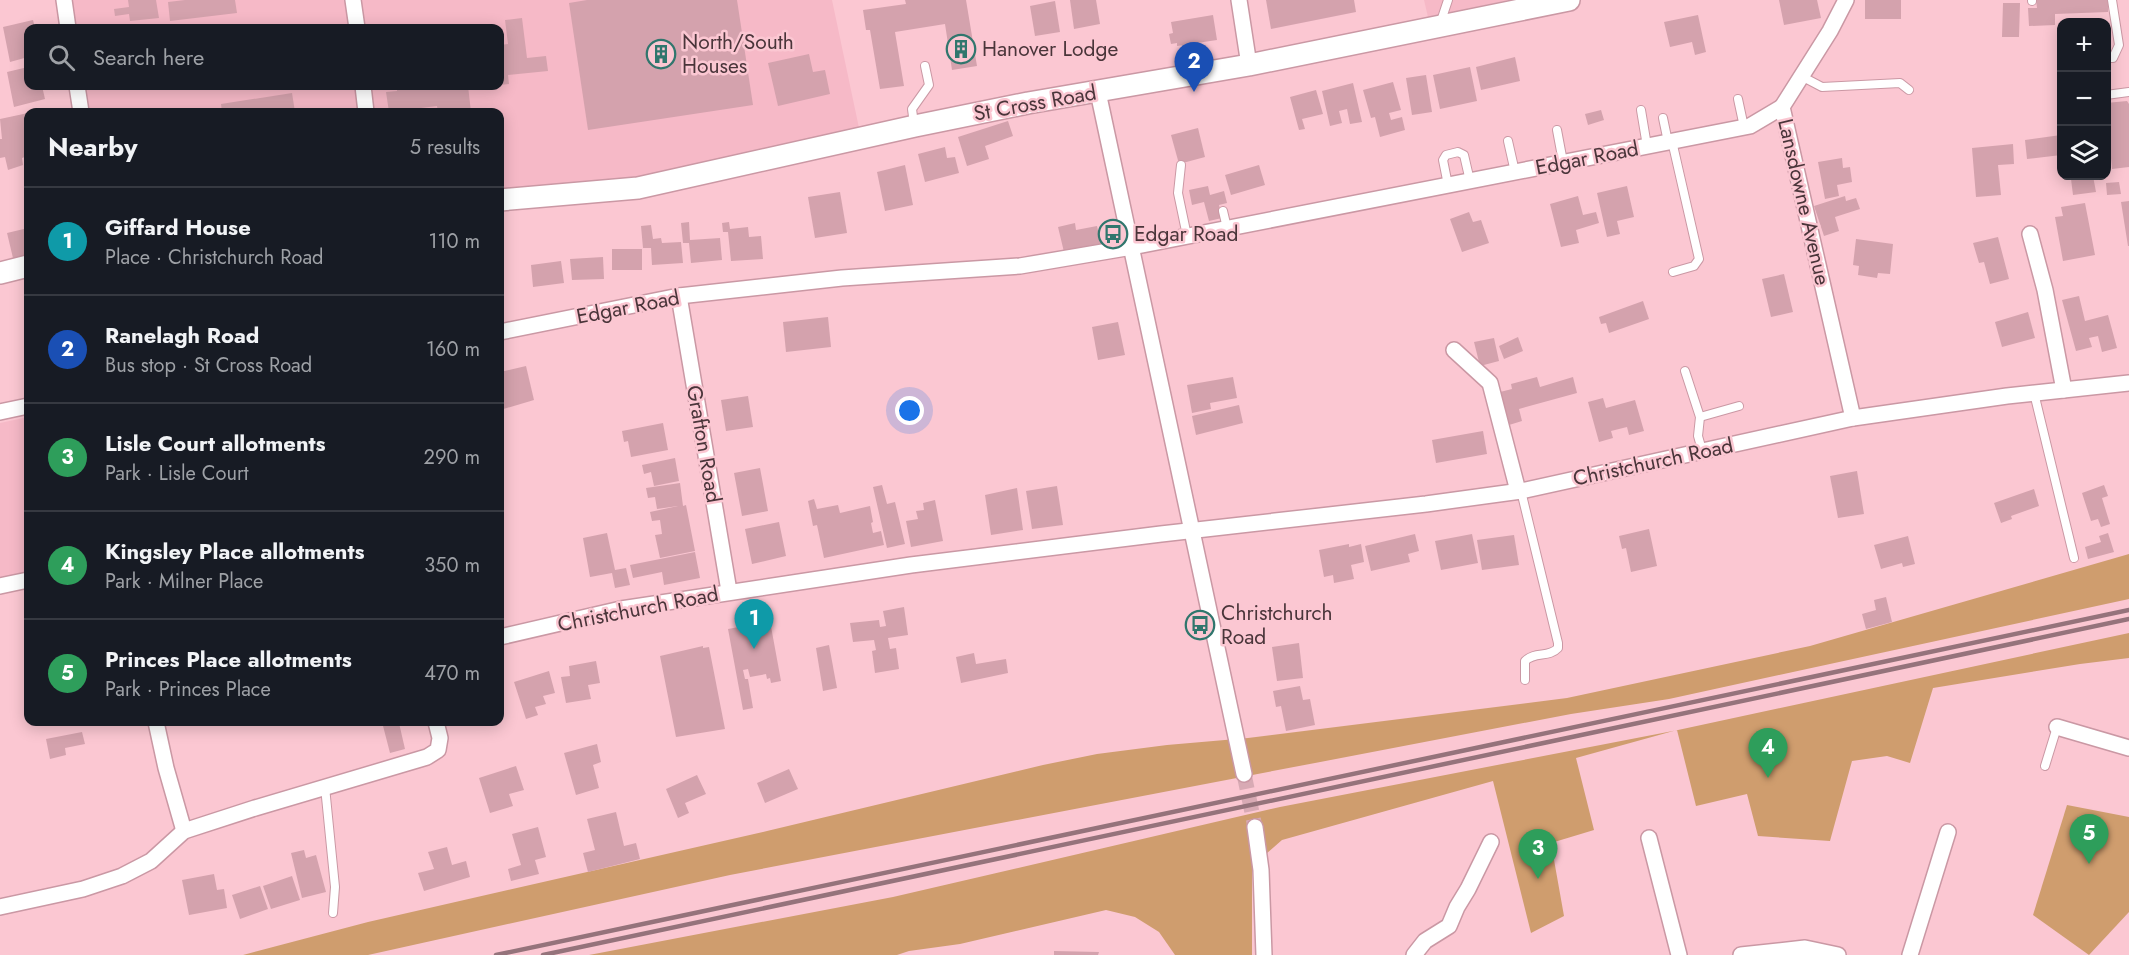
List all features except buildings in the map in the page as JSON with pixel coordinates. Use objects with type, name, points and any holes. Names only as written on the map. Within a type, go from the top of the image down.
[{"type":"main road","name":"St Cross Road","points":[[504,200],[638,188],[1028,103],[1249,65],[1439,27],[1534,3],[1569,0]]},
{"type":"main road","points":[[0,273],[24,267]]},
{"type":"street","points":[[64,0],[67,24]]},
{"type":"street","points":[[354,0],[357,24]]},
{"type":"street","points":[[1239,0],[1249,65]]},
{"type":"street","name":"Lansdowne Avenue","points":[[1846,0],[1803,77],[1782,107],[1853,417]]},
{"type":"street","points":[[78,90],[80,108]]},
{"type":"street","points":[[363,90],[366,108]]},
{"type":"street","points":[[1098,92],[1244,774]]},
{"type":"street","name":"Edgar Road","points":[[504,331],[679,296],[842,278],[1020,266],[1132,247],[1744,127],[1782,107]]},
{"type":"street","points":[[2030,234],[2045,290],[2064,390]]},
{"type":"street","name":"Grafton Road","points":[[679,296],[729,591]]},
{"type":"street","points":[[1454,351],[1490,383],[1520,491]]},
{"type":"street","name":"Christchurch Road","points":[[504,636],[621,609],[911,565],[1520,491],[1853,417],[2129,383]]},
{"type":"street","points":[[0,412],[24,407]]},
{"type":"street","points":[[0,586],[24,581]]},
{"type":"street","points":[[157,726],[184,831]]},
{"type":"street","points":[[0,907],[83,889],[122,876],[151,861],[184,831],[427,758],[438,750],[440,738],[437,726]]},
{"type":"street","points":[[2057,727],[2129,748]]},
{"type":"street","points":[[1255,827],[1261,870],[1264,955]]},
{"type":"street","points":[[1910,955],[1948,832]]},
{"type":"street","points":[[1649,838],[1679,955]]},
{"type":"street","points":[[1414,955],[1425,941],[1449,926],[1491,842]]},
{"type":"street","points":[[1741,955],[1805,948],[1838,955]]},
{"type":"lane","points":[[1439,27],[1448,0]]},
{"type":"lane","points":[[2111,58],[2119,45],[2112,0]]},
{"type":"lane","points":[[915,126],[912,109],[929,85],[925,66]]},
{"type":"lane","points":[[1803,77],[1822,87],[1900,83],[1909,90]]},
{"type":"lane","points":[[2111,95],[2129,93]]},
{"type":"lane","points":[[1738,99],[1744,127]]},
{"type":"lane","points":[[1641,110],[1647,146]]},
{"type":"lane","points":[[1663,118],[1699,259],[1694,266],[1673,272]]},
{"type":"lane","points":[[1557,130],[1563,162]]},
{"type":"lane","points":[[1508,141],[1515,172]]},
{"type":"lane","points":[[1448,185],[1443,160],[1446,155],[1458,152],[1464,155],[1470,181]]},
{"type":"lane","points":[[1181,165],[1178,193],[1187,236]]},
{"type":"lane","points":[[1223,211],[1227,228]]},
{"type":"lane","points":[[1685,371],[1700,417],[1698,436],[1702,450]]},
{"type":"lane","points":[[2034,393],[2074,558]]},
{"type":"lane","points":[[1700,417],[1739,406]]},
{"type":"lane","points":[[1520,491],[1558,643],[1558,648],[1552,654],[1532,655],[1528,658],[1524,667],[1525,680]]},
{"type":"lane","points":[[2045,766],[2057,727]]},
{"type":"lane","points":[[325,788],[335,887],[333,913]]},
{"type":"shaded area","points":[[70,0],[832,0],[859,128],[639,178],[504,191],[504,108],[86,108],[84,90],[504,90],[504,24],[73,24]]},
{"type":"shaded area","points":[[1424,0],[1509,0],[1428,17]]},
{"type":"shaded area","points":[[24,418],[24,575],[0,580],[0,423]]},
{"type":"shaded area","points":[[2129,554],[2129,599],[1669,699],[1571,714],[730,875],[368,955],[243,955],[368,922],[1097,754],[1248,738],[1567,698],[1810,646]]},
{"type":"shaded area","points":[[2129,633],[2129,658],[1933,688],[1910,763],[1887,756],[1852,761],[1830,841],[1758,836],[1747,794],[1696,806],[1677,730]]},
{"type":"shaded area","points":[[1675,731],[1576,758],[1594,830],[1551,843],[1564,916],[1531,933],[1493,781],[1282,840],[1252,866],[1252,955],[1175,955],[1159,932],[1135,917],[1106,910],[960,944],[909,951],[897,955],[589,955],[893,897],[1280,807]]},
{"type":"shaded area","points":[[2067,805],[2129,817],[2129,912],[2089,955],[2033,915]]},
{"type":"tunnel","points":[[1244,774],[1255,827]]},
{"type":"railway","points":[[496,955],[2129,610]]},
{"type":"railway","points":[[543,955],[2129,619]]},
{"type":"place","name":"Hanover Lodge","points":[[961,49]]},
{"type":"place","name":"North/South Houses","points":[[661,54]]},
{"type":"place","name":"Ranelagh Road","points":[[1194,92]]},
{"type":"place","name":"Edgar Road","points":[[1113,234]]},
{"type":"place","name":"Christchurch Road","points":[[1200,625]]},
{"type":"place","name":"Giffard House","points":[[754,649]]},
{"type":"place","name":"Kingsley Place allotments","points":[[1768,778]]},
{"type":"place","name":"Princes Place allotments","points":[[2089,864]]},
{"type":"place","name":"Lisle Court allotments","points":[[1538,879]]}]
